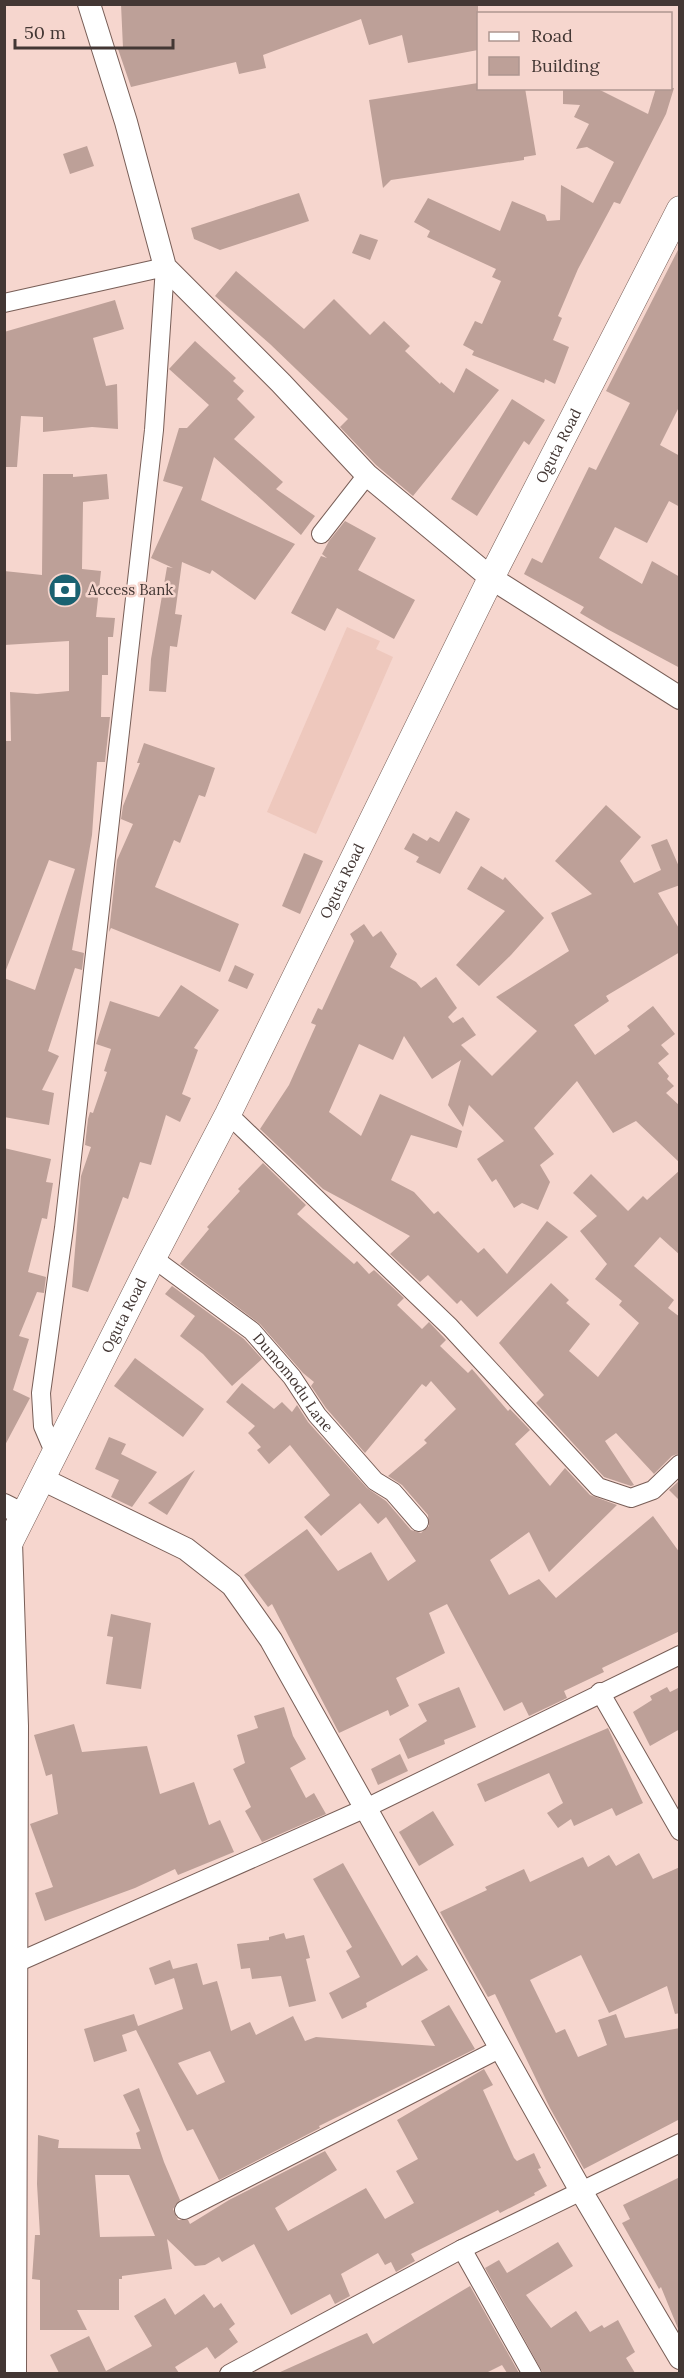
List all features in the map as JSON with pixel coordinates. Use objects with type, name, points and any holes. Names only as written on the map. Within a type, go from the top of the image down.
[{"type":"main road","name":"Oguta Road","points":[[8,1548],[14,1510],[42,1479],[55,1454],[228,1114],[490,578],[680,209]]},
{"type":"street","points":[[55,1454],[43,1426],[41,1393],[63,1228],[154,430],[165,267],[126,122],[89,4]]},
{"type":"street","points":[[4,303],[165,267]]},
{"type":"street","points":[[165,267],[281,383],[367,475],[490,578],[680,698]]},
{"type":"street","points":[[321,534],[367,475]]},
{"type":"street","points":[[228,1114],[450,1327],[598,1487],[631,1498],[654,1490],[680,1464]]},
{"type":"street","name":"Dumomodu Lane","points":[[153,1258],[252,1331],[292,1377],[331,1431],[375,1481],[393,1492],[419,1522]]},
{"type":"street","points":[[42,1479],[186,1549],[232,1586],[271,1640],[581,2191],[680,2358]]},
{"type":"street","points":[[8,1548],[17,1726],[15,2373]]},
{"type":"street","points":[[16,1962],[366,1808],[680,1655]]},
{"type":"street","points":[[600,1692],[680,1831]]},
{"type":"street","points":[[184,2210],[501,2048]]},
{"type":"street","points":[[229,2373],[462,2249],[680,2143]]},
{"type":"street","points":[[462,2249],[532,2373]]},
{"type":"shaded area","points":[[347,627],[380,641],[376,649],[393,657],[316,834],[267,812]]},
{"type":"building","points":[[121,4],[478,4],[477,50],[408,63],[402,35],[369,45],[361,19],[263,55],[266,68],[239,74],[236,62],[131,87],[118,49],[123,48]]},
{"type":"building","points":[[477,83],[477,90],[525,90],[536,155],[524,157],[524,160],[391,180],[383,188],[369,100]]},
{"type":"building","points":[[674,88],[666,114],[620,204],[614,202],[578,269],[558,316],[562,318],[553,340],[569,347],[555,384],[545,379],[544,383],[472,355],[474,351],[463,345],[475,321],[482,324],[501,281],[492,277],[496,269],[427,237],[430,231],[414,222],[428,198],[500,231],[512,201],[545,215],[547,221],[560,220],[561,185],[593,203],[614,162],[587,147],[576,149],[589,124],[574,117],[580,105],[563,104],[563,90],[600,90],[648,114],[655,90]]},
{"type":"building","points":[[87,146],[94,166],[70,174],[63,154]]},
{"type":"building","points":[[299,193],[309,221],[220,250],[194,239],[191,228]]},
{"type":"building","points":[[360,234],[378,240],[370,260],[352,253]]},
{"type":"building","points":[[680,246],[680,405],[660,445],[680,456],[680,507],[669,501],[647,543],[615,527],[599,558],[642,584],[652,561],[680,577],[680,668],[580,613],[584,607],[524,574],[532,558],[542,563],[589,467],[596,470],[630,403],[606,391]]},
{"type":"building","points":[[236,271],[304,329],[334,299],[370,335],[384,321],[410,346],[405,351],[440,384],[441,382],[454,393],[466,368],[499,390],[413,496],[376,465],[340,427],[348,419],[270,344],[215,296]]},
{"type":"building","points":[[115,300],[124,329],[93,338],[106,386],[117,384],[118,429],[92,427],[43,432],[43,417],[21,416],[17,467],[4,467],[4,332]]},
{"type":"building","points":[[195,341],[236,378],[233,381],[244,391],[237,399],[255,417],[234,439],[283,482],[276,489],[315,516],[301,535],[214,457],[201,500],[295,544],[255,600],[212,570],[210,574],[182,562],[175,614],[182,615],[177,647],[170,646],[166,692],[149,691],[151,659],[167,567],[173,568],[151,558],[183,487],[163,481],[179,428],[187,428],[209,405],[169,369]]},
{"type":"building","points":[[512,399],[545,420],[529,445],[524,441],[477,516],[451,499]]},
{"type":"building","points":[[43,474],[73,474],[73,477],[107,474],[109,499],[83,502],[82,569],[101,571],[96,617],[115,618],[113,637],[108,637],[108,675],[102,675],[101,717],[110,717],[105,762],[97,762],[92,835],[72,950],[84,953],[82,970],[75,968],[48,1051],[59,1056],[42,1090],[54,1093],[49,1125],[4,1117],[4,978],[35,990],[75,869],[49,860],[4,975],[4,741],[11,741],[10,692],[37,694],[69,691],[69,641],[4,645],[4,571],[42,575]]},
{"type":"building","points":[[345,521],[376,538],[358,570],[415,600],[394,639],[337,608],[325,631],[291,613],[321,556],[327,558],[322,554],[329,541]]},
{"type":"building","points":[[144,743],[215,768],[205,797],[199,795],[180,843],[174,840],[155,887],[239,924],[220,972],[111,928],[109,932],[117,860],[133,824],[121,819],[123,806],[140,763],[137,763]]},
{"type":"building","points":[[606,805],[641,837],[620,861],[634,883],[661,870],[651,845],[667,839],[680,869],[680,885],[658,893],[680,930],[680,952],[606,996],[609,1001],[574,1025],[595,1055],[630,1030],[627,1026],[653,1006],[675,1034],[661,1045],[669,1054],[658,1063],[674,1086],[666,1093],[680,1106],[680,1163],[636,1121],[613,1133],[577,1081],[534,1128],[554,1154],[540,1165],[550,1182],[538,1210],[522,1203],[514,1208],[496,1179],[492,1182],[477,1159],[504,1141],[469,1105],[463,1127],[448,1105],[461,1060],[432,1079],[404,1036],[393,1060],[359,1044],[329,1112],[361,1136],[380,1094],[462,1131],[457,1148],[411,1135],[391,1180],[414,1192],[434,1214],[438,1211],[478,1253],[484,1248],[507,1274],[547,1221],[568,1237],[477,1317],[461,1300],[457,1304],[428,1275],[420,1282],[390,1254],[410,1236],[323,1189],[260,1129],[289,1085],[316,1025],[311,1023],[318,1008],[322,1010],[354,941],[350,934],[364,924],[373,937],[381,931],[397,954],[390,967],[416,982],[421,988],[436,977],[457,1008],[448,1017],[453,1023],[463,1017],[476,1035],[461,1045],[492,1076],[537,1031],[496,997],[569,951],[551,913],[592,894],[555,861]]},
{"type":"building","points":[[456,811],[470,819],[440,874],[416,862],[419,857],[404,849],[413,833],[427,841],[430,837],[439,842]]},
{"type":"building","points":[[304,853],[323,861],[300,914],[282,906]]},
{"type":"building","points":[[481,866],[503,880],[505,877],[544,918],[479,986],[456,965],[505,911],[467,889]]},
{"type":"building","points":[[235,965],[254,974],[247,989],[228,981]]},
{"type":"building","points":[[181,985],[219,1010],[194,1048],[198,1050],[182,1094],[191,1098],[180,1122],[166,1115],[151,1165],[140,1162],[128,1199],[123,1197],[88,1292],[72,1287],[81,1176],[91,1147],[85,1145],[88,1119],[90,1112],[93,1113],[107,1072],[104,1071],[111,1049],[96,1044],[110,1001],[159,1017]]},
{"type":"building","points":[[4,1148],[51,1159],[46,1182],[53,1183],[47,1219],[42,1218],[28,1272],[46,1277],[44,1293],[37,1292],[19,1336],[29,1339],[13,1390],[30,1398],[4,1447]]},
{"type":"building","points":[[263,1163],[306,1205],[297,1214],[354,1264],[357,1261],[369,1274],[374,1270],[404,1298],[397,1305],[422,1329],[429,1322],[446,1340],[440,1346],[468,1373],[472,1369],[508,1411],[510,1409],[530,1430],[515,1444],[550,1486],[565,1468],[590,1495],[617,1505],[549,1572],[529,1532],[490,1560],[509,1595],[539,1579],[556,1598],[653,1516],[680,1553],[680,1631],[602,1668],[604,1672],[564,1691],[567,1698],[529,1716],[522,1702],[504,1711],[447,1604],[429,1613],[445,1653],[396,1678],[409,1706],[390,1716],[388,1710],[339,1733],[272,1604],[268,1607],[244,1575],[307,1529],[338,1571],[371,1552],[388,1581],[416,1561],[386,1517],[378,1524],[360,1503],[321,1536],[304,1517],[330,1495],[290,1445],[269,1464],[257,1450],[261,1447],[248,1433],[255,1426],[226,1402],[242,1383],[274,1409],[282,1402],[292,1412],[297,1405],[308,1422],[367,1488],[386,1501],[411,1530],[421,1533],[429,1526],[428,1515],[402,1485],[388,1476],[427,1443],[424,1440],[456,1409],[431,1381],[426,1387],[422,1384],[365,1453],[326,1408],[311,1386],[314,1382],[303,1373],[260,1324],[180,1264],[209,1229],[207,1227],[240,1191],[238,1189]]},
{"type":"building","points":[[680,1170],[680,1255],[660,1237],[634,1266],[674,1300],[668,1308],[680,1317],[680,1453],[672,1456],[654,1474],[616,1433],[605,1441],[634,1485],[631,1486],[604,1477],[536,1403],[544,1395],[499,1343],[551,1283],[569,1300],[566,1303],[590,1324],[569,1351],[598,1377],[639,1323],[619,1305],[622,1301],[595,1279],[607,1264],[580,1231],[597,1216],[573,1193],[591,1174],[628,1211],[643,1196],[647,1200]]},
{"type":"building","points":[[172,1286],[244,1339],[262,1359],[232,1386],[203,1354],[180,1336],[195,1316],[165,1294]]},
{"type":"building","points":[[135,1358],[204,1409],[183,1437],[114,1386]]},
{"type":"building","points":[[109,1437],[126,1444],[121,1454],[157,1472],[132,1507],[111,1497],[119,1480],[95,1469]]},
{"type":"building","points":[[195,1470],[167,1515],[148,1503]]},
{"type":"building","points":[[680,1480],[680,1501],[669,1490]]},
{"type":"building","points":[[111,1614],[151,1623],[141,1689],[106,1684],[113,1637],[107,1636]]},
{"type":"building","points":[[459,1687],[476,1727],[444,1740],[445,1744],[408,1759],[399,1739],[427,1721],[418,1704]]},
{"type":"building","points":[[667,1687],[670,1692],[680,1687],[680,1729],[650,1746],[633,1712],[652,1700],[650,1696]]},
{"type":"building","points":[[284,1707],[293,1736],[306,1759],[290,1768],[306,1798],[314,1793],[326,1814],[262,1842],[245,1811],[251,1807],[233,1769],[245,1763],[237,1735],[258,1728],[254,1716]]},
{"type":"building","points":[[74,1724],[82,1752],[147,1746],[160,1794],[194,1782],[209,1825],[220,1820],[234,1852],[178,1875],[175,1869],[135,1888],[45,1921],[35,1893],[53,1887],[30,1824],[58,1814],[52,1774],[46,1776],[34,1735]]},
{"type":"building","points":[[608,1728],[643,1803],[616,1816],[612,1808],[574,1826],[571,1819],[558,1828],[547,1813],[563,1803],[549,1773],[485,1802],[477,1784]]},
{"type":"building","points":[[400,1754],[408,1771],[378,1785],[371,1769]]},
{"type":"building","points":[[433,1811],[454,1845],[419,1866],[399,1832]]},
{"type":"building","points":[[639,1853],[653,1879],[680,1867],[680,2013],[675,2014],[667,1986],[609,2013],[581,1955],[530,1980],[556,2033],[565,2029],[578,2057],[607,2045],[598,2020],[616,2014],[625,2038],[680,2028],[680,2119],[584,2169],[550,2108],[495,1994],[488,1997],[440,1912],[487,1890],[485,1887],[524,1869],[530,1882],[583,1857],[588,1867],[609,1855],[616,1866]]},
{"type":"building","points":[[343,1863],[402,1966],[417,1955],[428,1970],[366,2003],[367,2007],[342,2019],[329,1993],[360,1977],[346,1951],[352,1947],[313,1879]]},
{"type":"building","points":[[284,1933],[286,1939],[304,1935],[310,1958],[306,1959],[316,2001],[289,2007],[281,1976],[252,1979],[250,1968],[241,1969],[237,1944],[269,1940],[269,1937]]},
{"type":"building","points":[[170,1960],[173,1969],[197,1963],[203,1985],[217,1981],[231,2031],[250,2022],[256,2035],[293,2016],[305,2041],[316,2037],[435,2046],[421,2021],[449,2005],[475,2049],[319,2126],[320,2128],[219,2180],[193,2129],[187,2131],[136,2030],[122,2035],[127,2051],[94,2062],[84,2029],[134,2014],[138,2026],[183,2009],[174,1978],[155,1985],[149,1968]],"holes":[[[210,2051],[225,2082],[197,2095],[178,2063]]]},
{"type":"building","points":[[484,2069],[493,2085],[483,2090],[514,2158],[517,2161],[534,2153],[541,2168],[538,2169],[547,2186],[534,2193],[535,2195],[500,2213],[498,2210],[411,2254],[415,2261],[396,2272],[391,2262],[385,2265],[378,2253],[341,2274],[350,2296],[335,2304],[330,2294],[291,2315],[254,2244],[222,2262],[219,2257],[205,2265],[195,2266],[167,2239],[172,2269],[122,2276],[122,2279],[119,2279],[119,2310],[77,2310],[87,2330],[40,2330],[40,2280],[32,2279],[35,2235],[40,2235],[37,2184],[38,2135],[59,2140],[58,2148],[141,2149],[136,2133],[140,2131],[123,2095],[139,2088],[164,2162],[180,2200],[173,2209],[178,2220],[188,2220],[190,2224],[229,2200],[325,2151],[337,2170],[275,2208],[288,2231],[366,2188],[385,2219],[414,2203],[396,2171],[418,2159],[397,2120]],"holes":[[[95,2175],[129,2175],[155,2236],[100,2237]]]},
{"type":"building","points":[[680,2177],[679,2331],[661,2287],[659,2289],[622,2223],[630,2219],[623,2205]]},
{"type":"building","points":[[558,2242],[573,2266],[526,2295],[551,2328],[576,2311],[590,2332],[602,2325],[604,2328],[618,2320],[635,2352],[626,2358],[635,2373],[543,2373],[485,2268],[499,2260],[507,2273]]},
{"type":"building","points":[[470,2286],[519,2373],[507,2373],[502,2365],[486,2373],[278,2373],[367,2333],[373,2344]]},
{"type":"building","points":[[204,2294],[214,2308],[221,2303],[235,2324],[229,2329],[238,2342],[215,2359],[207,2347],[175,2367],[179,2373],[59,2373],[50,2355],[89,2336],[106,2371],[152,2346],[134,2316],[165,2298],[175,2315]]},
{"type":"place","name":"Access Bank","points":[[65,590]]}]
